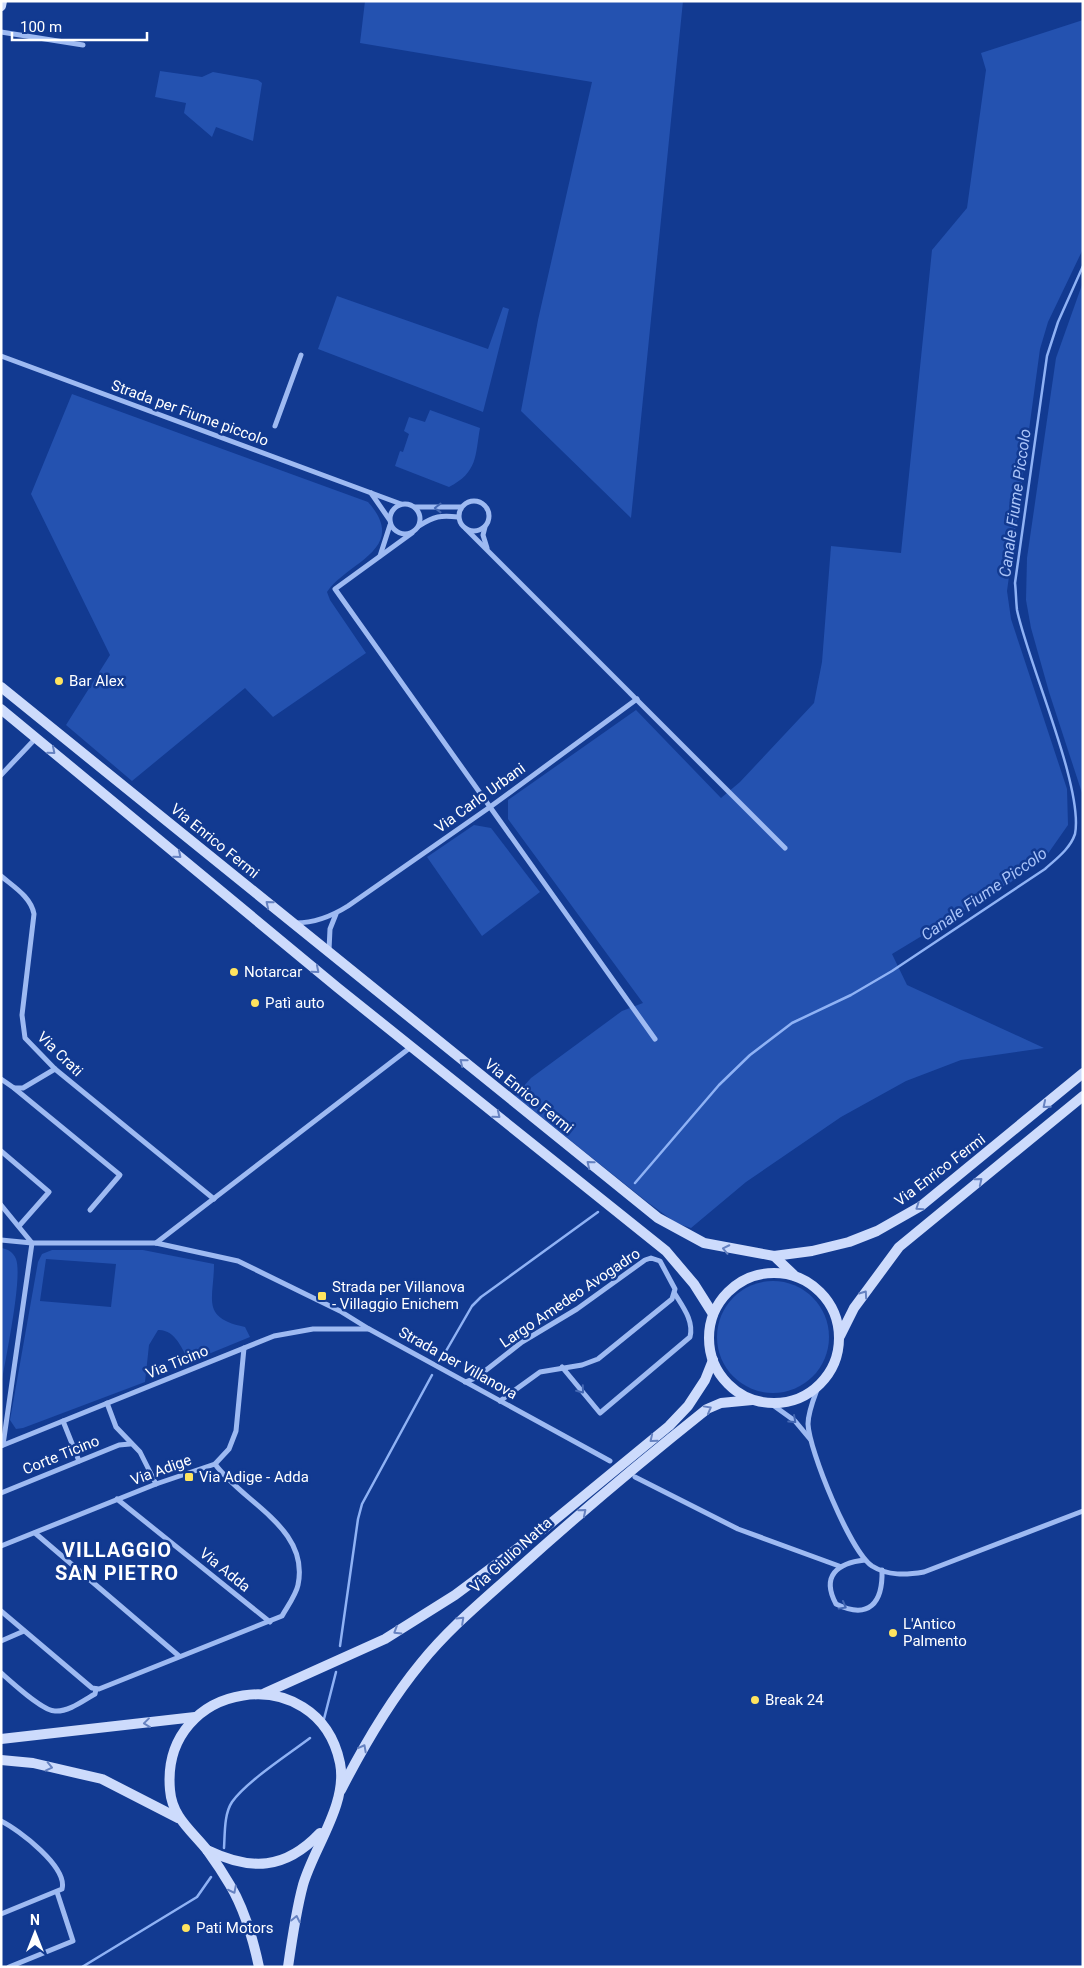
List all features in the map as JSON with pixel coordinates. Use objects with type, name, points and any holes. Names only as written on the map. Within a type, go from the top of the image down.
[{"type":"main road","points":[[1,6],[2,1]]},
{"type":"main road","name":"Via Enrico Fermi","points":[[1,687],[658,1218],[704,1243],[774,1256],[812,1251],[849,1242],[900,1219],[921,1206],[1083,1073]]},
{"type":"main road","points":[[1,709],[412,1047],[666,1251],[694,1284],[713,1314]]},
{"type":"main road","points":[[795,1276],[776,1273],[756,1276],[738,1284],[723,1297],[713,1314],[710,1329],[713,1360],[722,1377],[735,1390],[752,1400],[770,1403],[796,1400],[818,1387],[828,1375],[837,1357],[840,1336],[854,1308],[899,1248],[1083,1096]]},
{"type":"main road","points":[[756,1276],[774,1256],[795,1276],[813,1286],[827,1299],[836,1317],[840,1336]]},
{"type":"main road","name":"Via Giulio Natta","points":[[265,1693],[385,1639],[455,1596],[546,1527],[669,1426],[688,1406],[705,1380],[713,1360]]},
{"type":"main road","name":"Via Giulio Natta","points":[[340,1791],[370,1734],[396,1696],[422,1661],[459,1622],[576,1518],[707,1408],[722,1403],[752,1400]]},
{"type":"main road","points":[[178,1818],[170,1792],[170,1765],[179,1739],[195,1717],[216,1702],[240,1694],[265,1693],[292,1701],[314,1716],[331,1738],[340,1764],[340,1791],[335,1810],[326,1827],[303,1886],[288,1967]]},
{"type":"main road","points":[[1,1739],[195,1717]]},
{"type":"main road","points":[[1,1760],[33,1763],[102,1779],[178,1818],[206,1849],[230,1885],[254,1942],[259,1967]]},
{"type":"main road","points":[[206,1849],[231,1861],[257,1864],[284,1860],[307,1847],[326,1827]]},
{"type":"street","points":[[1,32],[83,45]]},
{"type":"street","points":[[274,426],[301,355]]},
{"type":"street","name":"Strada per Fiume piccolo","points":[[1,356],[401,504]]},
{"type":"street","points":[[371,493],[397,532],[412,533]]},
{"type":"street","points":[[380,556],[392,510],[401,504],[415,508],[461,507],[470,501],[484,504],[489,518],[483,535],[487,548]]},
{"type":"street","points":[[461,507],[458,517],[462,526],[487,548],[784,848]]},
{"type":"street","points":[[415,508],[420,516],[419,526]]},
{"type":"street","points":[[458,517],[441,514],[433,516],[335,589],[655,1040]]},
{"type":"street","points":[[466,529],[476,532],[485,527]]},
{"type":"street","name":"Via Carlo Urbani","points":[[293,924],[314,921],[336,914],[490,807],[637,699]]},
{"type":"street","points":[[1,776],[36,738]]},
{"type":"street","name":"Via Crati","points":[[1,876],[33,905],[34,914],[22,1015],[25,1038],[54,1069],[214,1199]]},
{"type":"street","points":[[329,953],[328,941],[336,914]]},
{"type":"street","points":[[156,1243],[412,1047]]},
{"type":"street","points":[[14,1088],[33,1084],[54,1069]]},
{"type":"street","points":[[1,1079],[120,1176],[90,1210]]},
{"type":"street","points":[[1,1151],[48,1192],[19,1226]]},
{"type":"street","points":[[1,1205],[32,1243],[2,1446]]},
{"type":"street","name":"Strada per Villanova","points":[[1,1240],[32,1243],[156,1243],[238,1261],[340,1311],[368,1329],[610,1461]]},
{"type":"street","name":"Largo Amedeo Avogadro","points":[[465,1382],[476,1378],[522,1342],[577,1308],[645,1260],[651,1258],[660,1262],[689,1318],[692,1329],[690,1337],[600,1413],[562,1368]]},
{"type":"street","points":[[500,1401],[540,1372],[582,1365],[598,1359],[672,1299],[675,1294]]},
{"type":"street","name":"Via Ticino","points":[[2,1446],[274,1336],[313,1328],[368,1329]]},
{"type":"street","name":"Via Adige","points":[[1,1546],[156,1484],[215,1464],[229,1449],[236,1431],[244,1348]]},
{"type":"street","points":[[818,1387],[808,1423],[811,1441],[840,1517],[865,1560],[882,1570],[898,1575],[924,1572],[1083,1512]]},
{"type":"street","points":[[107,1403],[116,1427],[130,1444],[140,1452],[156,1484]]},
{"type":"street","points":[[770,1403],[795,1421],[811,1441]]},
{"type":"street","points":[[63,1421],[79,1461]]},
{"type":"street","name":"Corte Ticino","points":[[1,1493],[119,1444],[130,1444]]},
{"type":"street","points":[[1,1611],[92,1688],[282,1616],[298,1586],[299,1564],[296,1548],[283,1529],[225,1478],[215,1464]]},
{"type":"street","points":[[635,1477],[738,1529],[839,1566],[865,1560]]},
{"type":"street","name":"Via Adda","points":[[117,1500],[270,1622]]},
{"type":"street","points":[[35,1533],[179,1656]]},
{"type":"street","points":[[839,1566],[830,1583],[830,1592],[836,1604],[858,1612],[868,1609],[879,1597],[882,1585],[882,1570]]},
{"type":"street","points":[[1,1641],[24,1631]]},
{"type":"street","points":[[1,1673],[46,1708],[55,1712],[73,1706],[95,1694],[96,1688]]},
{"type":"street","points":[[1,1821],[12,1826],[58,1867],[63,1884],[62,1889],[57,1892],[1,1914]]},
{"type":"street","points":[[9,1967],[73,1940],[57,1892]]},
{"type":"shaded area","points":[[365,1],[683,1],[631,518],[521,411],[538,320],[592,82],[360,43]]},
{"type":"shaded area","points":[[1083,20],[1083,249],[1048,322],[1040,349],[1007,591],[1011,619],[1067,789],[1068,825],[1047,855],[1011,882],[892,954],[907,985],[1044,1048],[961,1060],[906,1081],[841,1117],[746,1182],[691,1228],[676,1223],[646,1201],[515,1096],[531,1078],[622,1011],[643,1003],[508,819],[508,800],[636,710],[721,798],[740,782],[814,703],[822,662],[831,546],[901,553],[932,250],[967,208],[986,70],[981,53]]},
{"type":"shaded area","points":[[160,71],[202,77],[213,72],[258,80],[262,83],[253,141],[216,127],[212,137],[184,113],[186,103],[155,97]]},
{"type":"shaded area","points":[[1083,282],[1083,796],[1049,692],[1031,628],[1026,600],[1027,558],[1056,358]]},
{"type":"shaded area","points":[[337,296],[488,349],[503,307],[509,309],[483,412],[318,349]]},
{"type":"shaded area","points":[[72,394],[368,502],[379,518],[382,532],[379,543],[371,553],[336,581],[327,592],[330,600],[366,653],[273,717],[245,688],[132,781],[66,725],[110,655],[31,494]]},
{"type":"shaded area","points":[[430,410],[480,428],[476,455],[470,469],[449,487],[395,466],[400,451],[403,452],[409,434],[404,431],[409,417],[425,422]]},
{"type":"shaded area","points":[[474,825],[491,828],[540,892],[482,936],[427,857]]},
{"type":"shaded area","points":[[1,1248],[13,1254],[18,1269],[15,1301],[1,1386]]},
{"type":"shaded area","points":[[52,1250],[143,1250],[214,1264],[212,1297],[215,1312],[221,1318],[231,1323],[245,1327],[250,1337],[189,1362],[178,1341],[169,1333],[158,1330],[149,1345],[145,1382],[16,1429],[10,1420],[38,1262],[42,1254]],"holes":[[[46,1259],[116,1264],[111,1307],[40,1301]]]},
{"type":"shaded area","points":[[773,1281],[794,1285],[813,1297],[825,1316],[829,1337],[825,1358],[813,1377],[794,1389],[773,1393],[752,1389],[733,1377],[721,1358],[717,1337],[721,1316],[733,1297],[752,1285]]},
{"type":"waterway","name":"Canale Fiume Piccolo","points":[[635,1183],[719,1085],[750,1055],[792,1023],[851,995],[892,971],[1045,869],[1062,853],[1073,839],[1076,813],[1071,787],[1064,757],[1023,633],[1017,610],[1015,583],[1047,356],[1058,322],[1083,266]]},
{"type":"waterway","name":"Canale Fiume Piccolo","points":[[442,1358],[472,1306],[481,1297],[598,1212]]},
{"type":"waterway","name":"Canale Fiume Piccolo","points":[[340,1646],[358,1519],[362,1504],[432,1375]]},
{"type":"waterway","name":"Canale Fiume Piccolo","points":[[324,1719],[336,1672]]},
{"type":"waterway","name":"Canale Fiume Piccolo","points":[[224,1848],[226,1818],[232,1802],[248,1785],[310,1738]]},
{"type":"waterway","name":"Canale Fiume Piccolo","points":[[82,1967],[197,1897],[211,1877]]},
{"type":"place","name":"Bar Alex","points":[[59,681]]},
{"type":"place","name":"Notarcar","points":[[234,972]]},
{"type":"place","name":"Patì auto","points":[[255,1003]]},
{"type":"place","name":"Strada per Villanova - Villaggio Enichem","points":[[322,1296]]},
{"type":"place","name":"Via Adige - Adda","points":[[189,1477]]},
{"type":"place","name":"L'Antico Palmento","points":[[893,1633]]},
{"type":"place","name":"Break 24","points":[[755,1700]]},
{"type":"place","name":"Pati Motors","points":[[186,1928]]},
{"type":"district","name":"VILLAGGIO SAN PIETRO","points":[[117,1562]]}]
